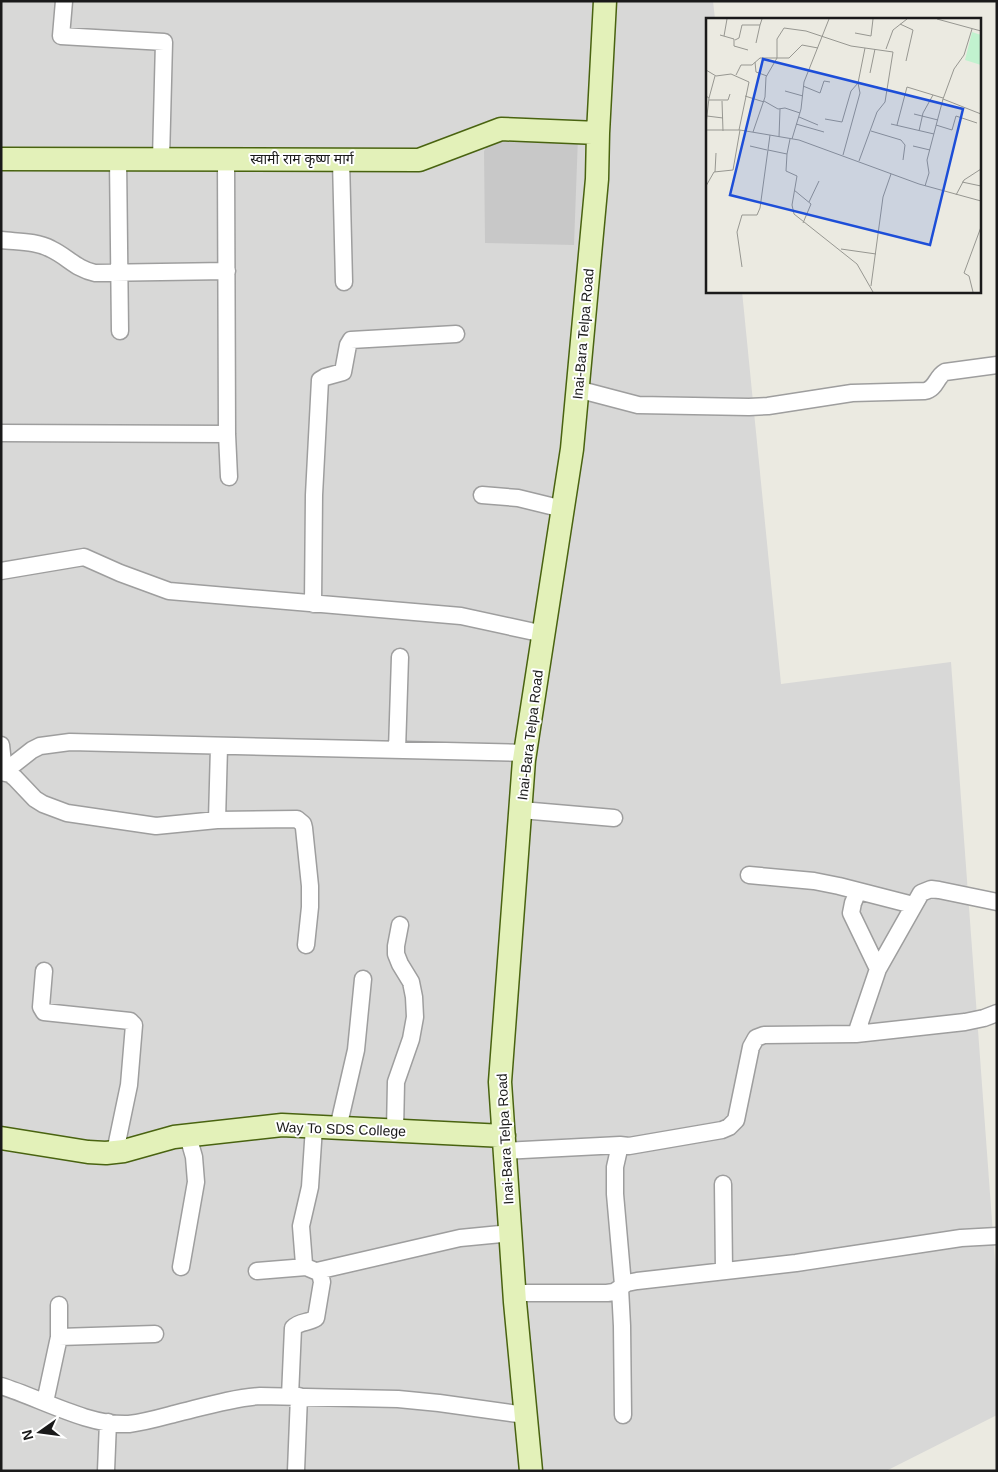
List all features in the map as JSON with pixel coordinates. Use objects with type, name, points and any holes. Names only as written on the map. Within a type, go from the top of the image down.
[{"type":"street","points":[[64,1],[61,36],[164,42],[160,159]]},
{"type":"street","name":"Inai-Bara Telpa Road","points":[[531,1471],[514,1293],[500,1082],[526,753],[572,449],[578,389],[597,179],[605,1]]},
{"type":"street","name":"स्वामी राम कृष्ण मार्ग","points":[[1,159],[419,160],[501,128],[598,133]]},
{"type":"street","points":[[118,159],[120,331]]},
{"type":"street","points":[[226,159],[227,434],[229,477]]},
{"type":"street","points":[[341,160],[344,282]]},
{"type":"street","points":[[1,240],[34,243],[44,246],[52,249],[75,266],[88,271],[119,273],[227,271]]},
{"type":"street","points":[[314,604],[314,495],[320,380],[323,377],[343,372],[348,345],[351,340],[456,334]]},
{"type":"street","points":[[578,389],[638,405],[768,406],[852,393],[925,391],[934,387],[940,376],[945,372],[997,365]]},
{"type":"street","points":[[1,433],[227,434]]},
{"type":"street","points":[[482,495],[518,498],[563,508]]},
{"type":"street","points":[[1,571],[84,557],[169,592],[461,616],[544,634]]},
{"type":"street","points":[[396,750],[400,657]]},
{"type":"street","points":[[3,772],[40,746],[70,742],[526,753]]},
{"type":"street","points":[[1,745],[3,772]]},
{"type":"street","points":[[217,820],[219,747]]},
{"type":"street","points":[[3,772],[15,778],[35,798],[48,806],[67,813],[156,826],[217,820],[298,819],[302,824],[310,886],[306,945]]},
{"type":"street","points":[[521,810],[614,818]]},
{"type":"street","points":[[750,875],[814,881],[913,906]]},
{"type":"street","points":[[856,1034],[878,969],[921,893],[931,889],[997,902]]},
{"type":"street","points":[[858,891],[851,913],[878,969]]},
{"type":"street","points":[[395,1131],[396,1082],[411,1039],[415,1017],[412,982],[396,954],[400,925]]},
{"type":"street","points":[[44,972],[41,1007],[44,1012],[130,1021],[134,1025],[129,1085],[116,1152]]},
{"type":"street","points":[[338,1128],[356,1050],[363,979]]},
{"type":"street","points":[[505,1143],[637,1145],[729,1128],[736,1120],[751,1047],[759,1036],[856,1034],[965,1022],[997,1013]]},
{"type":"street","name":"Way To SDS College","points":[[1,1138],[88,1152],[106,1153],[174,1137],[282,1125],[395,1131],[505,1143]]},
{"type":"street","points":[[296,1471],[294,1328],[299,1323],[314,1320],[317,1316],[322,1282],[321,1275],[304,1262],[301,1226],[310,1188],[314,1127]]},
{"type":"street","points":[[182,1267],[196,1182],[194,1157],[188,1136]]},
{"type":"street","points":[[620,1145],[616,1167],[615,1194],[621,1287],[623,1415]]},
{"type":"street","points":[[723,1184],[724,1271]]},
{"type":"street","points":[[257,1271],[312,1269],[460,1238],[511,1233]]},
{"type":"street","points":[[514,1293],[607,1294],[637,1281],[796,1263],[961,1238],[997,1236]]},
{"type":"street","points":[[44,1402],[59,1337],[59,1305]]},
{"type":"street","points":[[59,1337],[155,1334]]},
{"type":"street","points":[[1,1386],[69,1412],[108,1422],[129,1424],[244,1397],[294,1396],[398,1399],[525,1415]]},
{"type":"street","points":[[106,1471],[108,1422]]},
{"type":"shaded area","points":[[1,1],[713,1],[715,18],[706,18],[706,292],[742,292],[781,684],[951,662],[997,1289],[997,1415],[886,1471],[1,1471]]},
{"type":"shaded area","points":[[578,137],[574,245],[485,243],[484,151],[492,140]]}]
